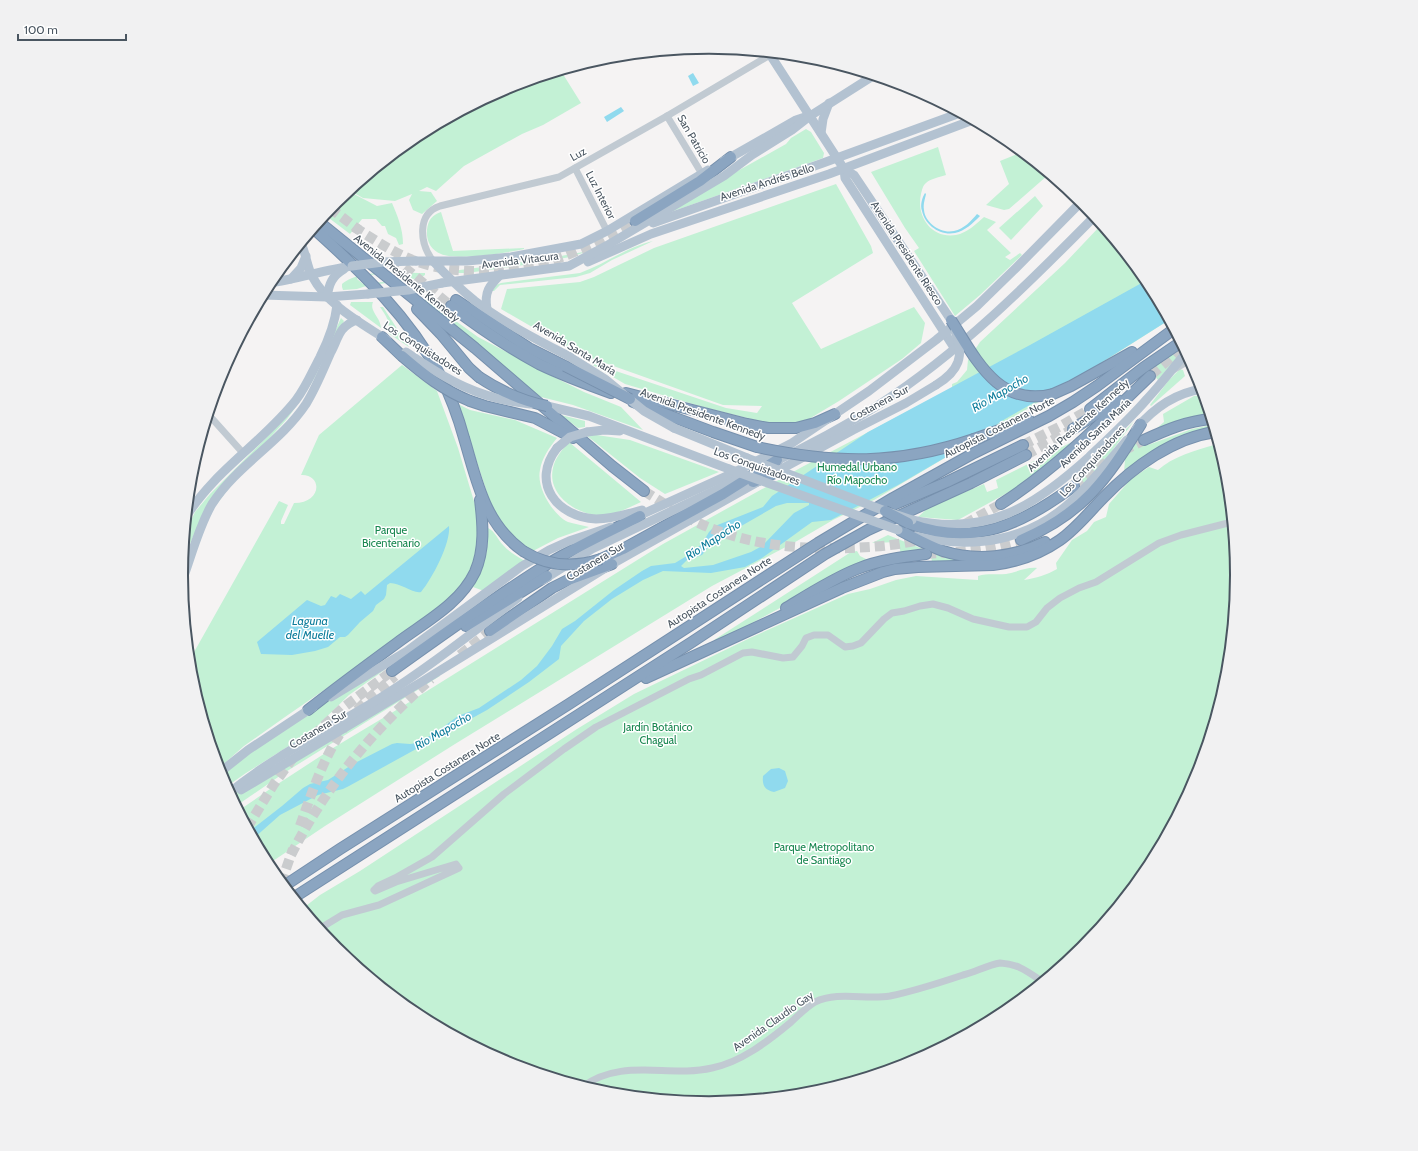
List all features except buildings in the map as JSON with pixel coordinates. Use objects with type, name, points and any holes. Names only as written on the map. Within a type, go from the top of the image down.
[{"type":"highway","points":[[635,225],[700,181],[731,157]]},
{"type":"highway","name":"Avenida Presidente Kennedy","points":[[323,225],[487,358],[612,466],[644,491]]},
{"type":"highway","points":[[308,710],[453,602],[466,586],[475,571],[481,554],[483,520],[478,486],[464,436],[451,400],[439,374],[425,350],[399,314],[382,295],[318,231]]},
{"type":"highway","points":[[390,280],[441,334],[469,368],[479,377],[510,395],[528,402],[547,406]]},
{"type":"highway","name":"Avenida Presidente Kennedy","points":[[567,362],[528,348],[453,303],[477,326],[520,353],[561,374],[713,432],[757,447],[804,456],[842,460],[886,458],[934,451],[974,439],[1011,426],[1033,416],[1072,396],[1120,368]]},
{"type":"highway","points":[[949,317],[985,371],[1003,387],[1026,396],[1053,394],[1072,386],[1170,331]]},
{"type":"highway","name":"Autopista Costanera Norte","points":[[288,883],[794,557],[855,520],[974,453],[1061,409],[1097,386],[1170,332]]},
{"type":"highway","points":[[382,337],[404,354],[435,383],[448,391],[470,401],[492,408],[541,420],[575,440],[612,466]]},
{"type":"highway","points":[[1090,408],[1177,345]]},
{"type":"highway","points":[[567,362],[630,399]]},
{"type":"highway","name":"Avenida Presidente Kennedy","points":[[1001,504],[1026,488],[1068,454],[1151,376],[1117,401],[1073,429]]},
{"type":"highway","points":[[579,381],[768,428],[796,428],[815,423],[835,414]]},
{"type":"highway","points":[[1144,440],[1173,427],[1207,420]]},
{"type":"highway","points":[[1021,540],[1054,524],[1084,501],[1110,470],[1141,424]]},
{"type":"highway","points":[[613,693],[842,588],[883,572],[895,569],[918,567],[1005,564],[1028,557],[1050,547],[1065,536],[1122,479],[1159,453],[1188,439],[1211,433]]},
{"type":"highway","points":[[297,895],[692,642],[813,561],[868,530],[971,483],[1025,450],[902,502],[855,520]]},
{"type":"highway","points":[[478,486],[496,525],[509,540],[523,551],[539,560],[560,564],[580,564],[601,559],[623,549],[723,494],[778,460]]},
{"type":"highway","points":[[723,494],[775,473]]},
{"type":"highway","points":[[885,510],[932,531],[965,534],[986,531],[1009,524],[1031,514],[1058,498],[1074,486]]},
{"type":"highway","points":[[900,531],[944,552],[970,557],[995,556],[1019,552],[1043,543],[1064,531],[1094,507]]},
{"type":"highway","points":[[547,576],[393,673],[485,605],[552,562],[640,516]]},
{"type":"highway","points":[[750,630],[807,596],[857,569],[891,559],[926,554]]},
{"type":"highway","points":[[490,631],[552,588],[568,580],[612,564]]},
{"type":"main road","name":"Avenida Presidente Riesco","points":[[772,58],[844,169],[845,178],[955,349]]},
{"type":"main road","name":"Avenida Vitacura","points":[[269,295],[327,297],[368,294],[408,290],[452,281],[569,266],[635,225],[727,173],[792,130],[829,103],[868,79]]},
{"type":"main road","points":[[821,133],[823,118],[829,103]]},
{"type":"main road","name":"Avenida Andrés Bello","points":[[581,244],[837,158],[954,115]]},
{"type":"main road","name":"Avenida Vitacura","points":[[341,269],[376,262],[467,261],[511,257],[581,244],[607,231],[796,120],[810,116]]},
{"type":"main road","name":"Avenida Andrés Bello","points":[[569,266],[597,258],[619,247],[658,232],[844,169],[967,122]]},
{"type":"main road","name":"Avenida Presidente Riesco","points":[[844,169],[854,175],[949,317]]},
{"type":"main road","name":"Costanera Sur","points":[[225,769],[248,750],[308,710],[407,651],[498,582],[549,550],[569,541],[640,516],[734,473],[792,443],[889,377],[977,306],[1077,206]]},
{"type":"main road","name":"Costanera Sur","points":[[233,789],[295,748],[380,698],[547,576],[573,559],[778,460],[865,413],[955,349],[1024,288],[1090,221]]},
{"type":"main road","name":"Los Conquistadores","points":[[303,248],[312,274],[327,297],[356,320],[382,337]]},
{"type":"main road","points":[[290,280],[301,268],[306,256]]},
{"type":"main road","name":"Avenida Santa María","points":[[433,261],[465,293],[487,310],[567,362]]},
{"type":"main road","points":[[278,282],[341,269]]},
{"type":"main road","points":[[327,297],[330,281],[341,269]]},
{"type":"main road","points":[[487,310],[486,295],[489,288],[501,274]]},
{"type":"main road","points":[[192,509],[205,491],[296,400],[325,347],[334,322],[337,306]]},
{"type":"main road","name":"Costanera Sur","points":[[235,793],[423,681],[612,564],[853,430],[906,403],[936,385],[951,373],[959,360],[960,345],[949,317]]},
{"type":"main road","points":[[188,564],[211,506],[236,474],[266,448],[297,416],[311,395],[340,333],[347,325],[356,320]]},
{"type":"main road","name":"Los Conquistadores","points":[[404,354],[442,376],[476,392],[499,400],[547,406],[573,412],[635,433],[900,531],[928,539],[955,543],[969,543],[1006,538],[1029,530],[1051,518],[1074,500],[1141,424],[1158,408],[1172,399],[1196,390]]},
{"type":"main road","name":"Avenida Santa María","points":[[910,521],[934,524],[964,524],[990,520],[1008,514],[1027,505],[1056,485],[1108,439],[1147,400],[1183,357]]},
{"type":"main road","points":[[630,399],[653,417],[674,428],[747,458],[885,510]]},
{"type":"main road","points":[[635,433],[613,430],[587,432],[570,437],[557,448],[548,463],[546,475],[547,484],[555,500],[563,508],[573,514],[596,519],[609,518],[670,501]]},
{"type":"street","name":"Luz","points":[[433,261],[426,249],[423,224],[425,217],[433,209],[553,178],[575,168],[668,116],[765,57]]},
{"type":"street","name":"San Patricio","points":[[668,116],[702,174]]},
{"type":"street","name":"Luz Interior","points":[[575,168],[607,231]]},
{"type":"street","name":"Avenida Santa María","points":[[1170,373],[1185,363]]},
{"type":"street","points":[[212,418],[243,453]]},
{"type":"street","points":[[324,926],[342,916],[379,905],[459,868],[456,864],[396,882],[375,891],[374,890],[378,886],[432,857],[504,794],[596,727],[743,653],[752,652],[782,658],[793,656],[802,646],[806,638],[814,635],[828,635],[845,647],[853,646],[861,643],[884,619],[892,613],[933,604],[973,618],[1009,627],[1027,627],[1036,622],[1047,608],[1060,598],[1078,588],[1096,582],[1159,543],[1181,535],[1227,523]]},
{"type":"street","name":"Avenida Claudio Gay","points":[[590,1083],[607,1074],[620,1071],[696,1070],[725,1065],[773,1037],[814,1003],[835,996],[888,996],[934,985],[1000,963],[1011,964],[1022,968],[1039,979]]},
{"type":"green space","points":[[564,75],[581,103],[543,125],[522,134],[464,166],[436,191],[427,187],[419,191],[431,192],[437,201],[422,214],[413,210],[409,200],[412,194],[395,201],[363,198],[354,193],[365,183],[419,142],[478,108],[509,94]]},
{"type":"green space","points":[[806,129],[811,132],[824,153],[823,158],[668,213],[709,187],[786,144],[791,138]]},
{"type":"green space","points":[[938,147],[946,175],[930,180],[923,188],[920,202],[923,218],[927,224],[939,233],[956,235],[968,230],[984,217],[996,222],[987,230],[1011,253],[1005,257],[1010,260],[1020,253],[1022,255],[980,295],[955,316],[914,251],[919,248],[871,172]]},
{"type":"green space","points":[[1016,155],[1046,177],[1009,209],[1004,210],[986,205],[1009,184],[1000,161]]},
{"type":"green space","points":[[836,184],[871,246],[873,253],[792,303],[821,349],[914,307],[925,323],[921,343],[902,359],[809,419],[799,422],[763,422],[703,407],[625,384],[591,364],[592,363],[726,408],[757,413],[762,406],[723,405],[577,353],[501,309],[507,289],[580,282],[594,277],[654,248]]},
{"type":"green space","points":[[354,194],[377,206],[392,203],[401,228],[403,244],[399,245],[396,238],[388,234],[385,226],[382,226],[376,219],[362,219],[350,234],[329,218]]},
{"type":"green space","points":[[1035,196],[1043,206],[1011,240],[999,228]]},
{"type":"green space","points":[[441,212],[453,251],[524,249],[470,257],[441,254],[432,248],[428,241],[427,234],[429,221],[433,216]]},
{"type":"green space","name":"Humedal Urbano Río Mapocho","points":[[1098,228],[1123,258],[1143,286],[1165,323],[1024,411],[874,500],[833,520],[712,586],[455,744],[325,826],[273,861],[242,808],[333,748],[663,544],[802,467],[952,388],[952,384],[957,382],[967,370],[968,360],[980,342],[1065,263]]},
{"type":"green space","points":[[653,241],[612,260],[590,273],[576,277],[500,285],[494,291],[489,291],[501,283],[580,273],[634,247]]},
{"type":"green space","points":[[589,251],[570,257],[531,264],[467,273],[456,273],[452,271],[538,260]]},
{"type":"green space","points":[[425,273],[425,275],[420,278],[366,286],[357,289],[343,290],[342,287],[342,284],[350,279],[370,274]]},
{"type":"green space","points":[[428,299],[478,337],[584,392],[621,407],[643,430],[573,405],[537,396],[421,301]]},
{"type":"green space","points":[[351,302],[373,302],[372,305],[374,312],[381,328],[350,305]]},
{"type":"green space","points":[[380,307],[383,307],[409,347],[388,333],[388,322]]},
{"type":"green space","points":[[341,318],[344,321],[303,397],[287,419],[255,454],[194,534],[189,547],[191,521],[195,512],[210,494],[285,419],[324,355]]},
{"type":"green space","points":[[1179,350],[1181,353],[1158,380],[1149,369]]},
{"type":"green space","name":"Parque Bicentenario","points":[[402,365],[437,391],[458,448],[476,508],[479,526],[475,565],[460,591],[424,621],[244,746],[223,765],[205,710],[194,653],[279,501],[288,505],[281,521],[281,524],[284,524],[294,503],[303,502],[314,494],[316,483],[308,476],[301,475],[319,435]]},
{"type":"green space","points":[[1180,369],[1183,370],[1185,376],[1151,406],[1150,405],[1169,380]]},
{"type":"green space","points":[[1194,396],[1198,396],[1205,414],[1156,429],[1164,422],[1163,414]]},
{"type":"green space","points":[[458,404],[470,410],[515,420],[557,438],[542,461],[539,477],[543,492],[551,507],[562,518],[568,522],[589,527],[558,538],[533,551],[524,547],[506,529],[492,508]]},
{"type":"green space","points":[[561,415],[585,421],[585,427],[578,428]]},
{"type":"green space","points":[[1134,421],[1109,455],[1079,490],[1073,483]]},
{"type":"green space","points":[[1208,426],[1209,427],[1179,439],[1124,473],[1125,459],[1142,434],[1148,445],[1192,429]]},
{"type":"green space","points":[[590,434],[630,440],[719,472],[665,494],[640,478],[586,435]]},
{"type":"green space","points":[[1076,440],[1020,486],[958,520],[918,517],[929,507],[984,484],[987,492],[998,488],[996,480]]},
{"type":"green space","points":[[569,442],[641,502],[619,512],[601,516],[578,510],[564,500],[558,493],[552,477],[554,464],[557,457]]},
{"type":"green space","name":"Parque Metropolitano de Santiago","points":[[1214,445],[1226,507],[1230,576],[1226,644],[1220,677],[1213,710],[1191,775],[1161,836],[1143,865],[1123,893],[1078,944],[1053,968],[999,1009],[940,1043],[877,1069],[811,1087],[777,1093],[709,1097],[675,1096],[641,1093],[607,1087],[541,1069],[509,1057],[448,1027],[419,1009],[365,968],[340,944],[306,906],[320,895],[360,871],[577,729],[634,694],[750,638],[848,594],[870,589],[896,580],[916,576],[978,580],[978,576],[982,575],[1006,574],[1025,569],[1037,568],[1024,580],[1049,573],[1057,569],[1056,563],[1072,540],[1087,531],[1094,522],[1106,517],[1109,504],[1131,479],[1149,467],[1158,470],[1170,461]]},
{"type":"green space","points":[[488,528],[493,531],[508,550],[525,561],[484,591],[473,587],[487,552]]},
{"type":"green space","points":[[888,535],[940,556],[961,561],[932,563],[931,555],[901,554],[898,542],[872,543]]},
{"type":"green space","points":[[857,551],[860,556],[868,560],[715,642],[714,640],[851,552]]},
{"type":"green space","points":[[386,669],[349,695],[311,732],[231,784],[226,773],[259,746],[300,718]]},
{"type":"green space","points":[[430,673],[440,676],[284,773],[240,803],[234,791]]},
{"type":"water","points":[[693,73],[699,83],[693,86],[688,76]]},
{"type":"water","points":[[621,107],[624,111],[607,122],[604,117]]},
{"type":"water","points":[[925,193],[925,215],[934,226],[939,229],[944,231],[958,230],[967,224],[977,214],[980,216],[969,226],[959,232],[944,233],[939,231],[926,221],[921,209],[922,199]]},
{"type":"water","name":"Río Mapocho","points":[[1141,283],[1165,323],[1069,383],[1005,419],[953,453],[898,485],[831,520],[812,522],[762,558],[745,567],[711,573],[663,571],[643,580],[612,599],[584,621],[561,646],[559,659],[529,682],[487,710],[349,786],[343,789],[318,795],[280,815],[257,836],[253,828],[303,788],[310,784],[328,780],[353,764],[392,744],[417,743],[435,733],[458,716],[479,708],[521,680],[537,666],[552,646],[562,629],[575,621],[614,590],[651,566],[675,563],[695,551],[715,526],[763,507],[772,496],[868,432]],"holes":[[[787,503],[809,503],[809,505],[794,513],[762,546],[751,552],[713,565],[684,568],[681,566],[687,560],[702,555],[710,545],[776,506]]]},
{"type":"water","name":"Laguna del Muelle","points":[[449,526],[449,533],[444,551],[430,579],[421,592],[390,583],[387,585],[384,599],[376,605],[373,611],[348,635],[345,637],[340,637],[328,647],[292,655],[261,654],[257,642],[307,600],[321,606],[325,605],[331,596],[336,598],[340,594],[351,599],[361,591],[365,595]]},
{"type":"water","points":[[779,768],[785,771],[788,781],[785,788],[774,792],[766,789],[763,782],[763,776],[771,769]]},
{"type":"pier","points":[[403,272],[410,276],[411,279],[363,284],[357,279],[358,276]]},
{"type":"tunnel","points":[[335,212],[359,230]]},
{"type":"tunnel","points":[[354,227],[393,251],[418,262],[451,269],[487,271],[523,267],[556,259],[586,247],[635,221]]},
{"type":"tunnel","points":[[393,258],[451,306]]},
{"type":"tunnel","points":[[1151,375],[1179,350]]},
{"type":"tunnel","points":[[1023,445],[1090,409]]},
{"type":"tunnel","points":[[1026,455],[1073,429]]},
{"type":"tunnel","points":[[1123,451],[1144,440]]},
{"type":"tunnel","points":[[1074,486],[1108,461]]},
{"type":"tunnel","points":[[644,491],[671,508]]},
{"type":"tunnel","points":[[965,524],[1001,504]]},
{"type":"tunnel","points":[[685,516],[724,533],[745,539],[787,546],[808,548],[860,548],[923,539]]},
{"type":"tunnel","points":[[926,554],[986,548],[1021,540]]},
{"type":"tunnel","points":[[460,655],[490,631]]},
{"type":"tunnel","points":[[313,736],[344,707],[392,671]]},
{"type":"tunnel","points":[[357,710],[395,676]]},
{"type":"tunnel","points":[[291,855],[319,806],[352,760],[390,718],[431,679]]},
{"type":"tunnel","points":[[300,826],[325,762],[345,726]]},
{"type":"tunnel","points":[[250,823],[274,784],[293,758]]},
{"type":"tunnel","points":[[283,877],[293,849]]},
{"type":"park label","name":"Jardín Botánico Chagual","points":[[658,733]]}]
